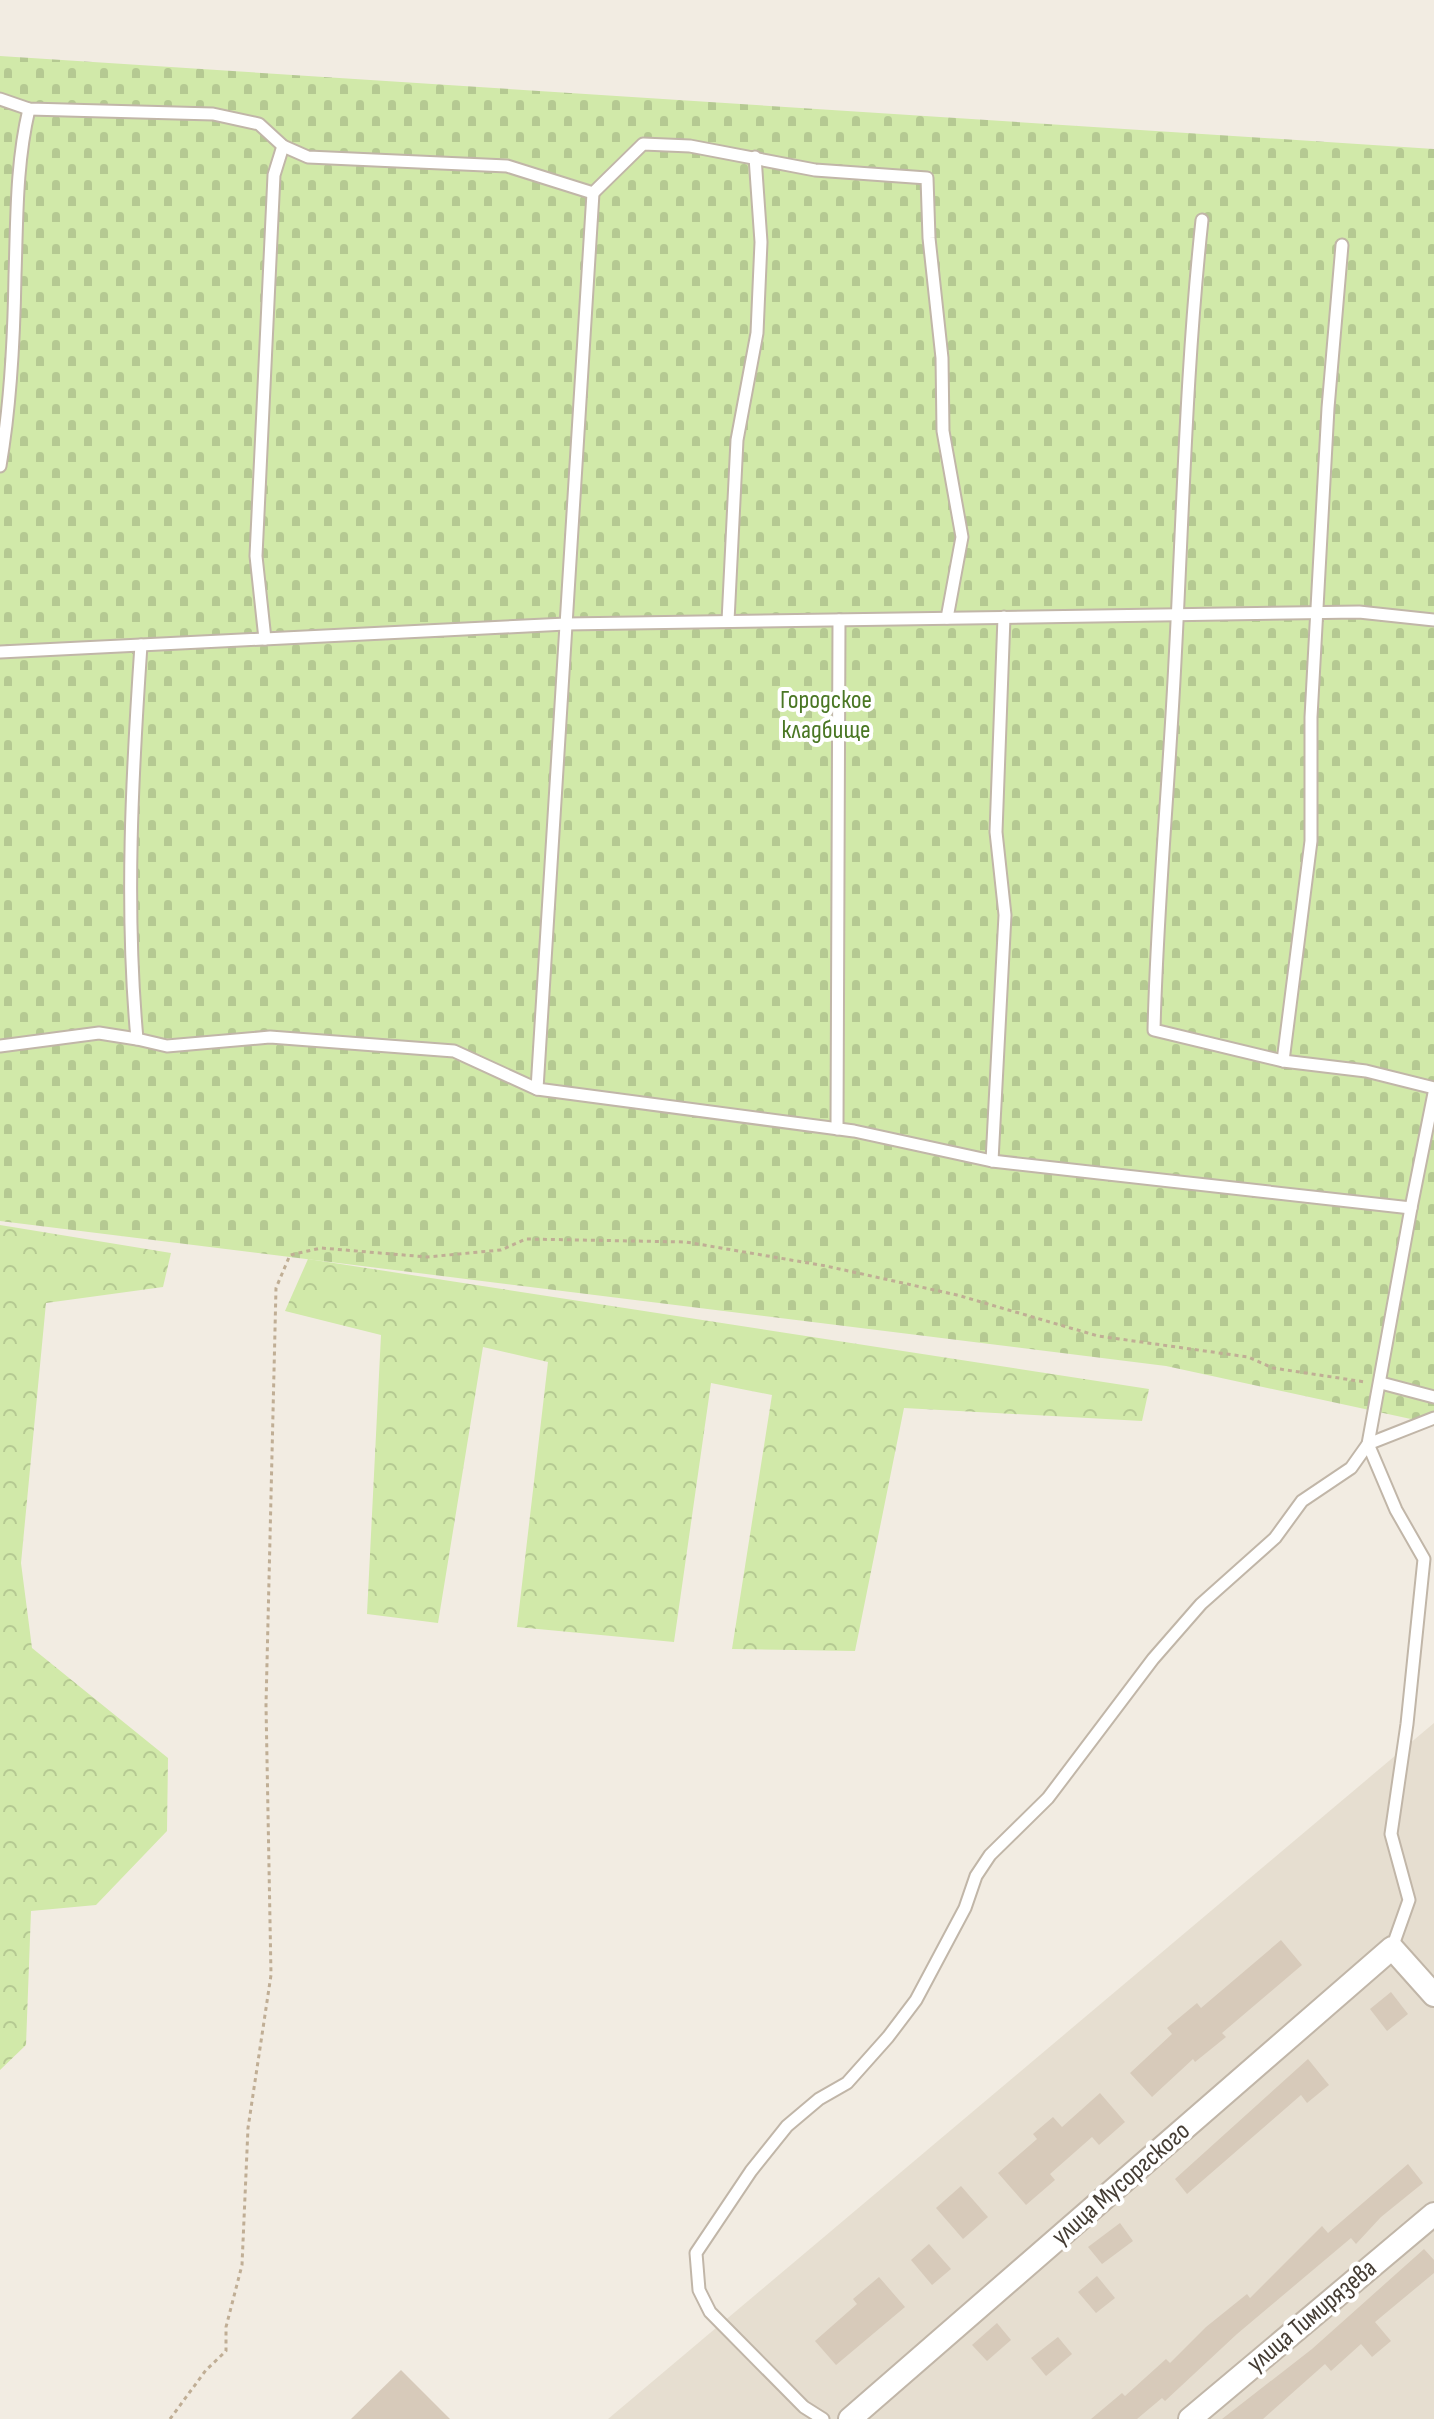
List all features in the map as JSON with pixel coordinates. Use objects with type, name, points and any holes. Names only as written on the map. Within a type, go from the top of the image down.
[{"type":"street","points":[[1392,1948],[1434,1995]]},
{"type":"street","name":"улица Мусоргского","points":[[850,2419],[1392,1948]]},
{"type":"street","name":"улица Тимирязева","points":[[1190,2419],[1434,2214]]},
{"type":"lane","points":[[0,99],[29,109],[213,114],[259,124],[283,146],[308,157],[507,166],[593,193]]},
{"type":"lane","points":[[0,466],[7,423],[13,334],[16,191],[29,109]]},
{"type":"lane","points":[[537,1089],[593,193],[643,144],[690,146],[815,170],[927,178],[929,238],[942,358],[943,431],[962,537],[947,618]]},
{"type":"lane","points":[[265,639],[256,556],[274,175],[283,146]]},
{"type":"lane","points":[[728,621],[737,440],[757,333],[761,242],[755,157]]},
{"type":"lane","points":[[823,2419],[804,2407],[710,2312],[699,2290],[696,2253],[751,2171],[787,2126],[819,2099],[847,2083],[916,2000],[965,1908],[976,1876],[990,1855],[1048,1798],[1153,1659],[1201,1604],[1275,1538],[1302,1501],[1351,1468],[1368,1444],[1434,1091],[1366,1071],[1283,1061],[1154,1030],[1158,891],[1177,615],[1190,331],[1202,220]]},
{"type":"lane","points":[[1283,1061],[1311,841],[1311,717],[1342,245]]},
{"type":"lane","points":[[0,652],[566,624],[1359,612],[1434,620]]},
{"type":"lane","points":[[992,1161],[1005,915],[996,832],[1004,617]]},
{"type":"lane","points":[[837,1129],[839,620]]},
{"type":"lane","points":[[137,1039],[133,988],[131,791],[141,645]]},
{"type":"lane","points":[[0,1046],[99,1033],[167,1046],[270,1037],[454,1051],[537,1089],[837,1129],[992,1161],[1411,1208]]},
{"type":"lane","points":[[1381,1383],[1434,1397]]},
{"type":"lane","points":[[1368,1444],[1434,1418]]},
{"type":"lane","points":[[1368,1444],[1396,1510],[1424,1559],[1407,1724],[1391,1834],[1409,1900],[1392,1948]]},
{"type":"path","points":[[170,2419],[206,2370],[226,2351],[226,2327],[242,2265],[248,2128],[271,1975],[266,1705],[270,1502],[276,1288],[290,1255],[321,1248],[427,1257],[501,1250],[526,1239],[686,1242],[826,1266],[957,1295],[1098,1336],[1248,1357],[1273,1368],[1319,1378],[1381,1383]]},
{"type":"shaded area","points":[[1434,1723],[1434,2419],[608,2419]]},
{"type":"green space","name":"Городское кладбище","points":[[0,56],[1434,149],[1434,1424],[1166,1366],[0,1221]]},
{"type":"green space","points":[[0,1225],[171,1253],[163,1287],[46,1303],[21,1563],[32,1648],[168,1758],[167,1831],[96,1905],[31,1911],[26,2045],[0,2070]]},
{"type":"green space","points":[[308,1259],[1149,1389],[1142,1421],[904,1408],[855,1651],[732,1649],[772,1395],[711,1383],[674,1642],[517,1627],[548,1362],[483,1347],[438,1623],[367,1614],[381,1335],[285,1311]]},
{"type":"building","points":[[1281,1940],[1302,1965],[1222,2033],[1226,2037],[1195,2062],[1193,2059],[1152,2097],[1130,2073],[1172,2034],[1167,2028],[1197,2003],[1201,2008]]},
{"type":"building","points":[[1391,1992],[1408,2014],[1387,2031],[1370,2009]]},
{"type":"building","points":[[1308,2059],[1329,2085],[1307,2103],[1301,2095],[1187,2194],[1175,2179]]},
{"type":"building","points":[[1100,2093],[1125,2122],[1099,2145],[1092,2137],[1050,2174],[1055,2180],[1026,2205],[998,2173],[1037,2139],[1033,2134],[1053,2117],[1062,2127]]},
{"type":"building","points":[[1408,2164],[1423,2183],[1381,2217],[1356,2244],[1351,2238],[1237,2334],[1165,2401],[1162,2398],[1137,2419],[1091,2419],[1122,2393],[1125,2396],[1166,2359],[1170,2363],[1206,2327],[1247,2294],[1250,2298],[1322,2226],[1328,2233]]},
{"type":"building","points":[[961,2186],[988,2217],[963,2239],[936,2208]]},
{"type":"building","points":[[1120,2223],[1133,2241],[1102,2264],[1088,2247]]},
{"type":"building","points":[[929,2244],[951,2269],[932,2285],[911,2260]]},
{"type":"building","points":[[1424,2249],[1434,2260],[1434,2273],[1375,2322],[1391,2341],[1372,2357],[1361,2344],[1331,2371],[1325,2364],[1263,2419],[1222,2419],[1312,2349]]},
{"type":"building","points":[[1097,2276],[1115,2298],[1096,2313],[1078,2292]]},
{"type":"building","points":[[879,2277],[905,2307],[836,2365],[815,2341],[857,2304],[853,2299]]},
{"type":"building","points":[[997,2323],[1011,2340],[987,2361],[972,2345]]},
{"type":"building","points":[[1058,2337],[1072,2354],[1046,2376],[1031,2358]]},
{"type":"building","points":[[401,2370],[450,2419],[351,2419]]}]
